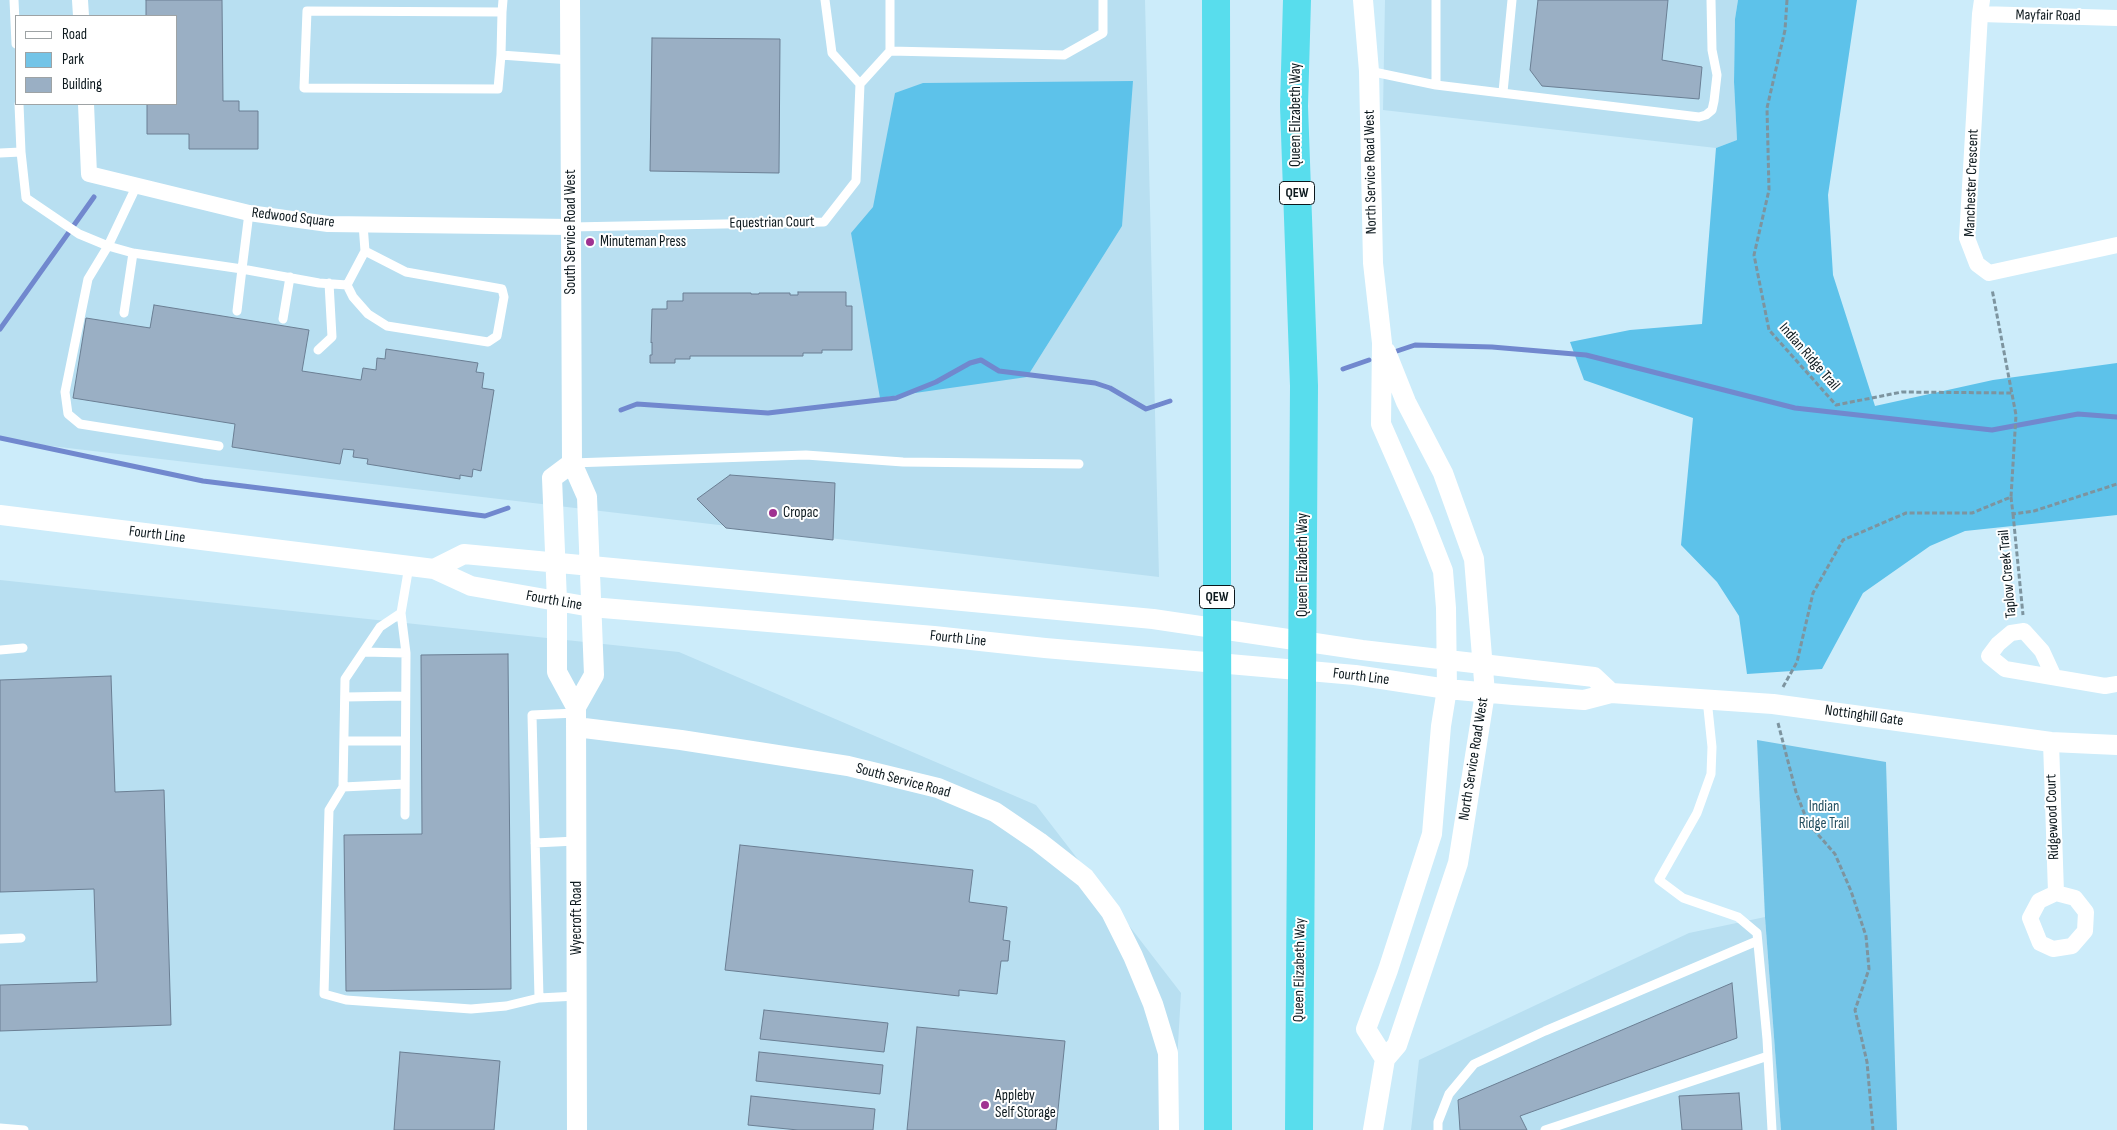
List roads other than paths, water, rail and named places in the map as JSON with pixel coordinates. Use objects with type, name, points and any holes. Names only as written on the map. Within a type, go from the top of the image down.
[{"type":"highway","points":[[1202,0],[1216,63]]},
{"type":"highway","name":"QEW","points":[[1216,0],[1218,1130]]},
{"type":"highway","name":"Queen Elizabeth Way","points":[[1297,0],[1294,106],[1304,386],[1299,1130]]},
{"type":"street","points":[[80,0],[81,15]]},
{"type":"street","name":"South Service Road West","points":[[570,0],[572,463],[587,496],[591,607]]},
{"type":"street","name":"North Service Road West","points":[[1363,0],[1369,71],[1373,263],[1382,343],[1380,424],[1423,520],[1442,571],[1447,689],[1441,726],[1432,834],[1388,970],[1366,1029],[1385,1059]]},
{"type":"street","name":"Mayfair Road","points":[[1981,7],[2117,18]]},
{"type":"street","name":"Manchester Crescent","points":[[1981,7],[1967,238],[1977,264],[1989,273],[2117,245]]},
{"type":"street","name":"Redwood Square","points":[[86,105],[89,174],[249,213],[328,224],[571,227]]},
{"type":"street","name":"North Service Road West","points":[[1372,1130],[1385,1059],[1397,1045],[1458,863],[1485,692],[1474,559],[1442,473],[1406,402],[1382,343]]},
{"type":"street","points":[[554,563],[552,478],[572,463]]},
{"type":"street","name":"Fourth Line","points":[[0,515],[434,569],[471,586],[591,607],[934,636],[1163,659],[1355,675],[1447,689],[1485,692]]},
{"type":"street","name":"Fourth Line","points":[[434,569],[464,554],[1153,619],[1362,650],[1483,664]]},
{"type":"street","name":"Wyecroft Road","points":[[554,563],[557,601],[557,672],[576,716],[577,1130]]},
{"type":"street","name":"Wyecroft Road","points":[[576,716],[594,675],[591,607]]},
{"type":"street","points":[[2054,677],[2042,650],[2024,631],[2011,633],[1998,644],[1989,656],[2005,669],[2105,686],[2117,684]]},
{"type":"street","points":[[1483,664],[1594,677],[1611,693]]},
{"type":"street","name":"Nottinghill Gate","points":[[1485,692],[1584,700],[1611,693],[1773,704],[2051,742],[2117,745]]},
{"type":"street","name":"South Service Road","points":[[576,716],[681,740],[848,766],[938,788],[995,812],[1032,837],[1085,878],[1111,912],[1133,956],[1153,1004],[1168,1053],[1169,1130]]},
{"type":"street","name":"Ridgewood Court","points":[[2051,742],[2056,893]]},
{"type":"lane","points":[[14,0],[15,22]]},
{"type":"lane","points":[[502,12],[307,11],[304,88],[498,89],[503,0]]},
{"type":"lane","points":[[825,0],[832,53],[860,84],[890,51],[890,0]]},
{"type":"lane","points":[[890,51],[1064,55],[1103,33],[1103,0]]},
{"type":"lane","points":[[1436,0],[1436,85]]},
{"type":"lane","points":[[1503,92],[1512,0]]},
{"type":"lane","points":[[1369,71],[1436,85],[1699,117],[1706,115],[1712,110],[1717,75],[1712,50],[1711,0]]},
{"type":"lane","points":[[501,55],[570,60]]},
{"type":"lane","name":"Equestrian Court","points":[[571,227],[824,222],[856,180],[860,84]]},
{"type":"lane","points":[[19,105],[21,152],[26,198],[79,234],[133,254],[242,269],[329,284],[347,285]]},
{"type":"lane","points":[[0,153],[21,152]]},
{"type":"lane","points":[[137,186],[108,246],[88,279],[65,392],[68,414],[80,424],[220,446]]},
{"type":"lane","points":[[236,311],[249,213]]},
{"type":"lane","points":[[347,285],[365,252],[363,224]]},
{"type":"lane","points":[[347,285],[353,297],[368,314],[387,326],[488,342],[497,336],[504,297],[502,289],[406,272],[365,252]]},
{"type":"lane","points":[[124,313],[133,254]]},
{"type":"lane","points":[[283,318],[290,277]]},
{"type":"lane","points":[[318,350],[332,337],[329,284]]},
{"type":"lane","points":[[572,463],[806,455],[903,462],[1079,464]]},
{"type":"lane","points":[[405,815],[406,653],[401,613],[408,566]]},
{"type":"lane","points":[[401,613],[380,627],[346,679],[343,787],[329,810],[324,994],[346,1000],[471,1008],[506,1006],[539,998],[577,996]]},
{"type":"lane","points":[[0,650],[23,648]]},
{"type":"lane","points":[[364,652],[406,653]]},
{"type":"lane","points":[[345,697],[406,696]]},
{"type":"lane","points":[[1708,699],[1712,747],[1711,774],[1698,813],[1659,880],[1684,898],[1738,917],[1757,933],[1768,1056],[1772,1130]]},
{"type":"lane","points":[[539,998],[532,715],[576,716]]},
{"type":"lane","points":[[344,741],[405,741]]},
{"type":"lane","points":[[343,787],[405,784]]},
{"type":"lane","points":[[535,843],[576,841]]},
{"type":"lane","points":[[0,939],[21,938]]},
{"type":"lane","points":[[1438,1130],[1438,1122],[1449,1094],[1474,1064],[1545,1031],[1758,941]]},
{"type":"lane","points":[[1545,1130],[1768,1056]]},
{"type":"lane","points":[[0,1128],[24,1130]]},
{"type":"waterway","points":[[0,329],[94,197]]},
{"type":"waterway","points":[[1391,353],[1415,345],[1492,347],[1586,355],[1795,408],[1992,430],[2078,414],[2117,417]]},
{"type":"waterway","points":[[621,410],[637,404],[768,413],[896,398],[936,382],[970,363],[981,360],[999,371],[1095,383],[1110,388],[1146,409],[1170,401]]},
{"type":"waterway","points":[[1343,369],[1369,360]]},
{"type":"waterway","points":[[0,438],[203,481],[485,516],[508,508]]},
{"type":"place","name":"Minuteman Press","points":[[590,242]]},
{"type":"place","name":"Cropac","points":[[773,513]]},
{"type":"place","name":"Appleby Self Storage","points":[[985,1105]]},
{"type":"park label","name":"Indian Ridge Trail","points":[[1824,816]]}]
